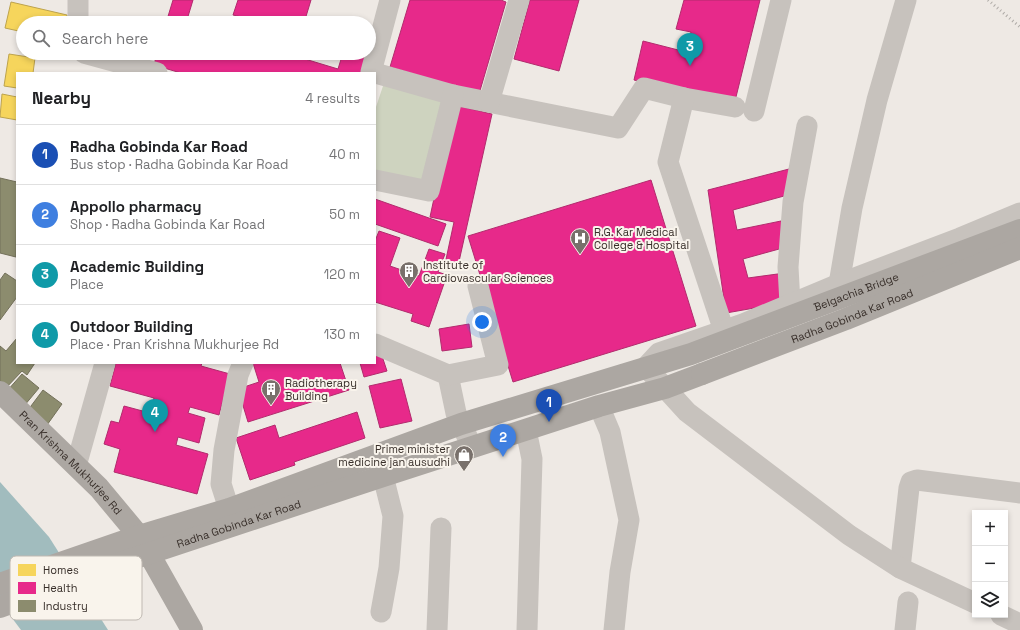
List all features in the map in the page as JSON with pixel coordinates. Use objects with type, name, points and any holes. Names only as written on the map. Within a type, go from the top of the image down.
[{"type":"main road","name":"Belgachia Bridge","points":[[691,354],[1020,230]]},
{"type":"main road","name":"Radha Gobinda Kar Road","points":[[110,556],[118,554],[150,554],[472,447],[600,406],[665,388],[846,319],[1020,248]]},
{"type":"main road","name":"Radha Gobinda Kar Road","points":[[113,556],[118,554],[139,536],[229,510],[459,419],[691,354]]},
{"type":"main road","name":"Pran Krishna Mukhurjee Rd","points":[[0,392],[98,488],[139,536],[192,630]]},
{"type":"main road","name":"Radha Gobinda Kar Road","points":[[0,584],[10,581]]},
{"type":"main road","name":"Radha Gobinda Kar Road","points":[[0,606],[10,602]]},
{"type":"street","points":[[78,0],[78,16]]},
{"type":"street","points":[[373,72],[390,0]]},
{"type":"street","points":[[489,102],[519,0]]},
{"type":"street","points":[[376,74],[453,95],[618,128],[644,88],[684,98],[744,109],[781,0]]},
{"type":"street","points":[[839,284],[852,208],[877,100],[906,0]]},
{"type":"street","points":[[110,60],[153,72]]},
{"type":"street","points":[[376,180],[428,191],[453,95]]},
{"type":"street","points":[[684,98],[668,162],[724,330]]},
{"type":"street","points":[[790,304],[788,267],[793,202],[807,126]]},
{"type":"street","points":[[972,602],[900,568],[849,535],[687,412],[646,367],[659,353],[724,330],[1020,213]]},
{"type":"street","points":[[376,344],[448,375],[498,366],[478,286]]},
{"type":"street","points":[[76,466],[105,364]]},
{"type":"street","points":[[229,510],[221,484],[223,456],[238,375],[243,364]]},
{"type":"street","points":[[448,375],[459,419],[472,447]]},
{"type":"street","points":[[600,406],[610,432],[629,520],[620,572],[614,630]]},
{"type":"street","points":[[526,430],[532,459],[527,630]]},
{"type":"street","points":[[381,612],[389,568],[393,516],[383,476]]},
{"type":"street","points":[[900,568],[909,488],[911,482],[917,480],[1020,493]]},
{"type":"street","points":[[437,630],[441,528]]},
{"type":"street","points":[[905,630],[908,602]]},
{"type":"street","points":[[1007,618],[1020,624]]},
{"type":"green space","points":[[385,80],[447,96],[426,185],[376,171],[376,107]]},
{"type":"water","points":[[0,482],[49,537],[61,556],[10,556],[10,615],[0,602]]},
{"type":"water","points":[[14,620],[102,620],[108,630],[21,630]]},
{"type":"building: Homes","points":[[11,2],[67,15],[16,16],[16,30],[5,28]]},
{"type":"building: Homes","points":[[9,54],[16,55],[16,60],[35,60],[33,72],[16,72],[16,88],[4,86]]},
{"type":"building: Homes","points":[[2,94],[16,97],[16,120],[0,117]]},
{"type":"building: Health","points":[[173,0],[193,0],[188,16],[168,16]]},
{"type":"building: Health","points":[[238,0],[311,0],[306,16],[233,15]]},
{"type":"building: Health","points":[[410,0],[501,0],[506,2],[479,94],[390,67]]},
{"type":"building: Health","points":[[530,0],[579,0],[559,71],[514,59]]},
{"type":"building: Health","points":[[684,0],[760,0],[734,105],[634,80],[643,41],[686,52],[691,32],[676,29]]},
{"type":"building: Health","points":[[155,60],[308,60],[338,69],[341,60],[366,60],[362,72],[178,72],[154,65]]},
{"type":"building: Health","points":[[454,105],[492,114],[458,266],[445,264],[454,222],[430,217]]},
{"type":"building: Health","points":[[789,169],[795,193],[733,210],[737,230],[781,221],[790,246],[743,259],[748,278],[785,273],[783,303],[726,313],[708,190]]},
{"type":"building: Health","points":[[651,180],[696,326],[513,382],[468,236]]},
{"type":"building: Health","points":[[376,199],[446,224],[438,246],[376,224]]},
{"type":"building: Health","name":"Institute of Cardiovascular Sciences","points":[[379,231],[400,238],[390,266],[419,276],[429,249],[445,254],[438,272],[447,275],[429,327],[411,321],[413,314],[376,302],[376,238]]},
{"type":"building: Health","points":[[469,324],[472,347],[442,351],[439,329]]},
{"type":"building: Health","points":[[381,353],[387,371],[364,377],[360,364],[376,364],[376,354]]},
{"type":"building: Health","points":[[116,364],[202,364],[201,366],[230,374],[219,415],[190,407],[188,413],[205,418],[199,443],[178,437],[176,445],[208,454],[197,494],[114,472],[120,449],[104,444],[111,421],[119,423],[124,406],[150,413],[154,398],[110,386]]},
{"type":"building: Health","name":"Radiotherapy Building","points":[[253,364],[340,364],[349,390],[248,422],[238,389],[259,382]]},
{"type":"building: Health","points":[[401,379],[412,421],[380,428],[369,386]]},
{"type":"building: Health","points":[[357,412],[365,438],[294,462],[295,465],[250,480],[236,438],[275,425],[279,438]]},
{"type":"building: Industry","points":[[0,178],[16,182],[16,257],[0,253]]},
{"type":"building: Industry","points":[[5,273],[16,280],[16,298],[0,320],[0,280]]},
{"type":"building: Industry","points":[[16,339],[16,364],[34,364],[27,375],[22,371],[4,390],[0,387],[0,346],[6,351]]},
{"type":"building: Industry","points":[[22,374],[39,388],[24,406],[7,391]]},
{"type":"building: Industry","points":[[43,390],[62,404],[47,425],[28,410]]},
{"type":"railway","points":[[988,0],[1020,27]]},
{"type":"place","name":"Academic Building","points":[[690,66]]},
{"type":"place","name":"R.G. Kar Medical College & Hospital","points":[[580,255]]},
{"type":"place","name":"Institute of Cardiovascular Sciences","points":[[409,288]]},
{"type":"place","name":"Radiotherapy Building","points":[[271,406]]},
{"type":"place","name":"Radha Gobinda Kar Road","points":[[549,422]]},
{"type":"place","name":"Outdoor Building","points":[[155,432]]},
{"type":"place","name":"Appollo pharmacy","points":[[503,457]]},
{"type":"place","name":"Prime minister medicine jan ausudhi","points":[[464,472]]}]
